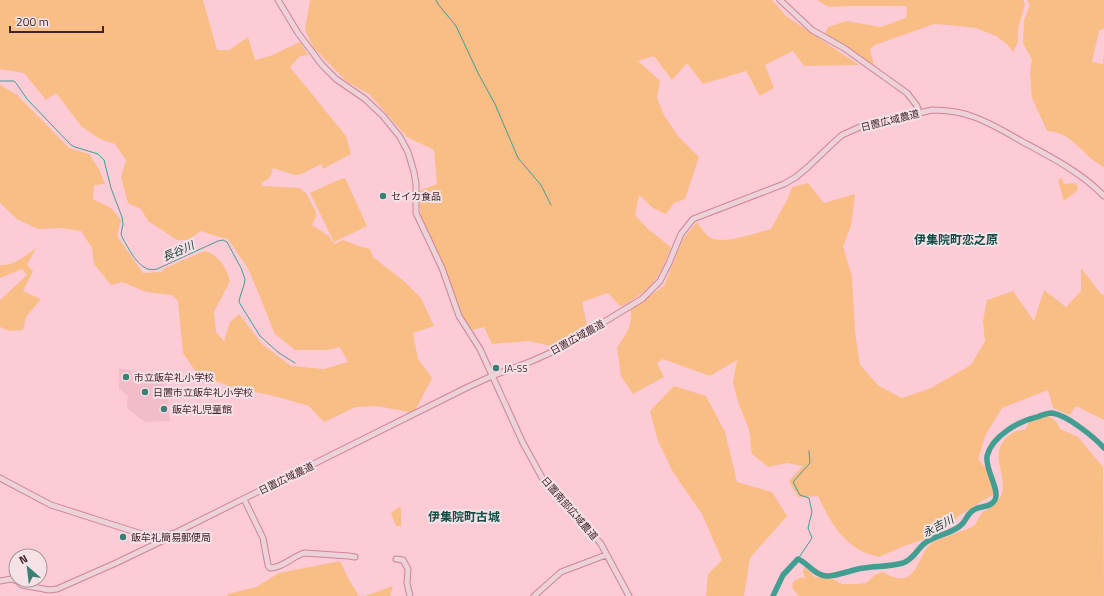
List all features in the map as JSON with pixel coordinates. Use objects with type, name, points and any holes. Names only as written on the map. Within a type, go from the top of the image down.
[{"type":"street","name":"日置南部広域農道","points":[[278,0],[298,33],[322,65],[336,79],[373,106],[403,141],[411,159],[414,172],[418,218],[442,268],[459,316],[480,349],[523,444],[545,483],[601,544],[629,596]]},
{"type":"street","points":[[780,0],[812,30],[844,48],[907,93],[917,106],[920,113]]},
{"type":"street","name":"日置広域農道","points":[[0,581],[11,579],[22,585],[49,590],[57,589],[244,499],[426,407],[492,376],[561,348],[642,299],[660,281],[681,234],[693,219],[784,184],[796,177],[808,167],[842,135],[867,125],[932,110],[960,113],[988,123],[1033,147],[1082,177],[1104,196]]},
{"type":"street","points":[[0,478],[51,505],[159,540]]},
{"type":"street","points":[[244,499],[262,538],[270,568],[279,566],[296,555],[304,553],[355,557]]},
{"type":"street","points":[[534,596],[561,572],[606,555]]},
{"type":"street","points":[[396,559],[403,560],[408,569],[407,583],[410,596]]},
{"type":"shaded area","points":[[0,0],[203,0],[217,50],[229,50],[248,37],[255,60],[270,56],[300,42],[308,55],[300,56],[290,67],[346,136],[351,154],[323,169],[321,164],[302,174],[295,175],[273,168],[272,174],[267,180],[262,182],[262,186],[299,188],[306,193],[316,212],[316,217],[312,225],[329,236],[334,244],[343,240],[370,249],[373,257],[405,282],[421,298],[434,326],[413,333],[418,359],[432,378],[414,413],[377,406],[356,407],[324,422],[309,406],[278,397],[232,387],[198,375],[183,353],[178,301],[172,295],[146,292],[122,282],[111,285],[94,264],[92,248],[81,231],[61,228],[38,229],[17,219],[0,203],[0,85],[16,94],[69,148],[89,154],[99,169],[105,184],[94,185],[93,199],[111,208],[121,220],[117,236],[143,273],[161,272],[165,268],[205,251],[214,255],[221,262],[230,281],[214,312],[216,332],[224,341],[230,322],[239,314],[262,344],[291,366],[324,369],[348,362],[340,347],[328,350],[295,350],[275,334],[248,268],[228,239],[201,231],[188,240],[177,240],[148,221],[141,209],[128,203],[121,177],[126,160],[115,144],[100,139],[82,127],[56,93],[46,100],[24,73],[0,69]]},
{"type":"shaded area","points":[[310,0],[772,0],[786,16],[859,65],[804,66],[793,51],[765,65],[774,88],[760,96],[746,71],[703,84],[687,63],[672,80],[654,56],[638,61],[660,81],[657,98],[664,115],[678,136],[699,157],[685,199],[674,203],[666,214],[653,208],[639,195],[635,215],[648,229],[671,247],[661,270],[651,286],[623,306],[620,306],[608,293],[582,302],[587,325],[551,346],[529,341],[492,344],[484,327],[473,330],[465,321],[434,246],[421,220],[419,191],[437,184],[434,150],[407,137],[369,94],[346,81],[314,48],[305,30]]},
{"type":"shaded area","points":[[817,0],[1023,0],[1025,4],[1018,29],[1018,42],[1013,52],[1007,44],[996,36],[976,28],[934,24],[875,45],[870,49],[874,65],[825,33],[828,27],[846,21],[881,27],[906,18],[907,6],[829,7]]},
{"type":"shaded area","points":[[1027,0],[1104,0],[1104,28],[1099,31],[1092,62],[1103,64],[1104,54],[1104,167],[1097,163],[1064,135],[1047,131],[1032,98],[1030,72],[1032,60],[1023,43],[1024,20],[1030,5]]},
{"type":"shaded area","points":[[345,178],[367,226],[334,242],[310,193]]},
{"type":"shaded area","points":[[1062,178],[1064,184],[1076,183],[1078,190],[1064,201],[1058,180]]},
{"type":"shaded area","points":[[808,183],[824,203],[855,194],[851,226],[843,246],[852,277],[855,331],[860,365],[879,386],[902,398],[931,388],[971,365],[985,341],[983,321],[987,300],[1013,291],[1034,321],[1044,290],[1066,307],[1081,291],[1081,268],[1101,294],[1104,295],[1104,420],[1076,406],[1070,415],[1053,408],[1048,390],[1002,408],[986,434],[978,459],[993,477],[994,494],[960,515],[939,534],[904,546],[879,557],[860,550],[845,539],[834,526],[818,496],[798,497],[789,481],[803,466],[787,463],[768,467],[752,454],[749,429],[739,405],[733,383],[737,360],[710,376],[663,359],[657,363],[664,377],[633,394],[621,376],[617,347],[624,338],[630,325],[631,309],[664,286],[683,239],[697,222],[709,237],[722,240],[771,229],[788,198],[792,187]]},
{"type":"shaded area","points":[[36,248],[27,265],[33,271],[23,291],[41,299],[26,317],[23,330],[10,331],[0,327],[0,300],[27,275],[22,269],[0,278],[0,265],[15,262]]},
{"type":"shaded area","name":"日置市立飯牟礼小学校","points":[[119,368],[139,372],[164,373],[170,421],[145,422],[127,408],[128,396],[119,389]]},
{"type":"shaded area","points":[[674,386],[706,396],[725,432],[737,482],[772,492],[787,516],[750,558],[744,596],[706,596],[708,574],[722,560],[702,514],[673,472],[658,441],[650,411]]},
{"type":"shaded area","points":[[1046,416],[1055,421],[1060,429],[1078,437],[1103,467],[1104,596],[799,596],[794,590],[793,582],[801,577],[805,579],[803,571],[805,567],[815,577],[831,578],[842,584],[866,583],[875,575],[883,572],[897,578],[909,576],[932,543],[975,525],[982,512],[995,504],[1001,497],[1003,488],[999,454],[1001,446],[1006,438],[1013,433],[1019,430],[1025,430],[1030,420]]},
{"type":"shaded area","points":[[399,507],[401,509],[401,526],[396,526],[391,513]]},
{"type":"shaded area","points":[[340,561],[359,596],[227,596],[228,594],[256,587],[279,573]]},
{"type":"shaded area","points":[[393,586],[390,596],[365,596]]},
{"type":"waterway","points":[[436,0],[456,26],[479,75],[495,104],[518,158],[541,185],[551,205]]},
{"type":"waterway","name":"長谷川","points":[[0,81],[14,81],[27,99],[71,145],[98,154],[104,160],[111,188],[122,217],[123,224],[121,234],[132,255],[141,265],[151,270],[157,269],[218,241],[223,240],[227,242],[241,268],[245,279],[239,302],[260,336],[279,353],[295,363]]},
{"type":"waterway","name":"永吉川","points":[[773,596],[783,575],[798,559],[818,573],[826,576],[837,575],[863,568],[903,563],[910,559],[922,545],[929,540],[952,531],[964,523],[969,514],[974,510],[993,503],[996,496],[996,490],[988,467],[987,456],[994,442],[1000,436],[1007,430],[1022,422],[1052,413],[1065,418],[1080,427],[1104,448]]},
{"type":"waterway","points":[[798,559],[812,538],[808,528],[812,512],[809,498],[800,495],[793,482],[810,463],[809,451]]},
{"type":"place","name":"セイカ食品","points":[[383,196]]},
{"type":"place","name":"JA-SS","points":[[496,368]]},
{"type":"place","name":"市立飯牟礼小学校","points":[[126,377]]},
{"type":"place","name":"日置市立飯牟礼小学校","points":[[145,392]]},
{"type":"place","name":"飯牟礼児童館","points":[[164,409]]},
{"type":"place","name":"飯牟礼簡易郵便局","points":[[123,537]]},
{"type":"district","name":"伊集院町恋之原","points":[[956,240]]},
{"type":"district","name":"伊集院町古城","points":[[464,517]]}]
